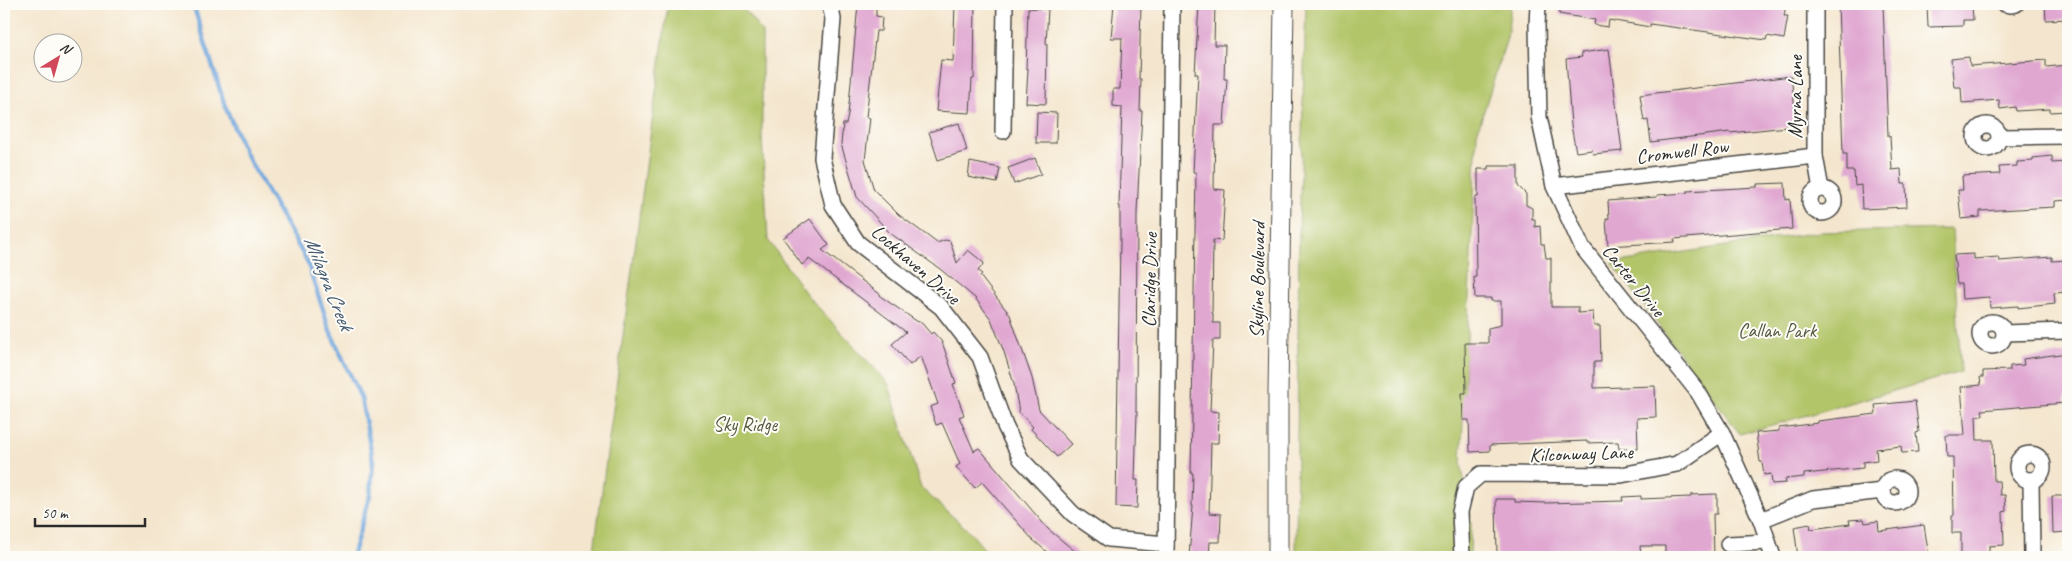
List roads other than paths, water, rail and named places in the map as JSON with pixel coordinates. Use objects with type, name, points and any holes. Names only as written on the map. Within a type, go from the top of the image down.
[{"type":"main road","name":"Skyline Boulevard","points":[[1278,557],[1278,392],[1284,4]]},
{"type":"street","name":"Lockhaven Drive","points":[[830,4],[833,19],[822,158],[832,205],[858,243],[940,307],[980,357],[1005,426],[1021,459],[1073,514],[1109,539],[1166,550]]},
{"type":"street","points":[[1003,130],[1005,4]]},
{"type":"street","name":"Claridge Drive","points":[[1166,550],[1172,4]]},
{"type":"street","name":"Carter Drive","points":[[1538,4],[1536,26],[1539,117],[1554,186],[1582,246],[1698,392],[1722,433],[1761,520],[1773,557]]},
{"type":"street","name":"Myrna Lane","points":[[1815,4],[1815,156],[1821,189]]},
{"type":"street","points":[[2004,4],[2016,4]]},
{"type":"street","points":[[1999,137],[2068,136]]},
{"type":"street","name":"Cromwell Row","points":[[1554,186],[1815,156]]},
{"type":"street","points":[[2004,333],[2068,331]]},
{"type":"street","name":"Kilconway Lane","points":[[1462,557],[1460,512],[1466,487],[1481,474],[1621,475],[1677,464],[1722,433]]},
{"type":"street","points":[[2031,480],[2032,557]]},
{"type":"street","points":[[1761,520],[1813,499],[1883,491]]},
{"type":"street","points":[[1728,544],[1768,542]]},
{"type":"waterway","name":"Milagra Creek","points":[[193,4],[225,106],[244,151],[307,261],[330,331],[361,398],[373,461],[370,495],[352,557]]},
{"type":"park label","name":"Callan Park","points":[[1777,330]]},
{"type":"park label","name":"Sky Ridge","points":[[745,424]]}]
